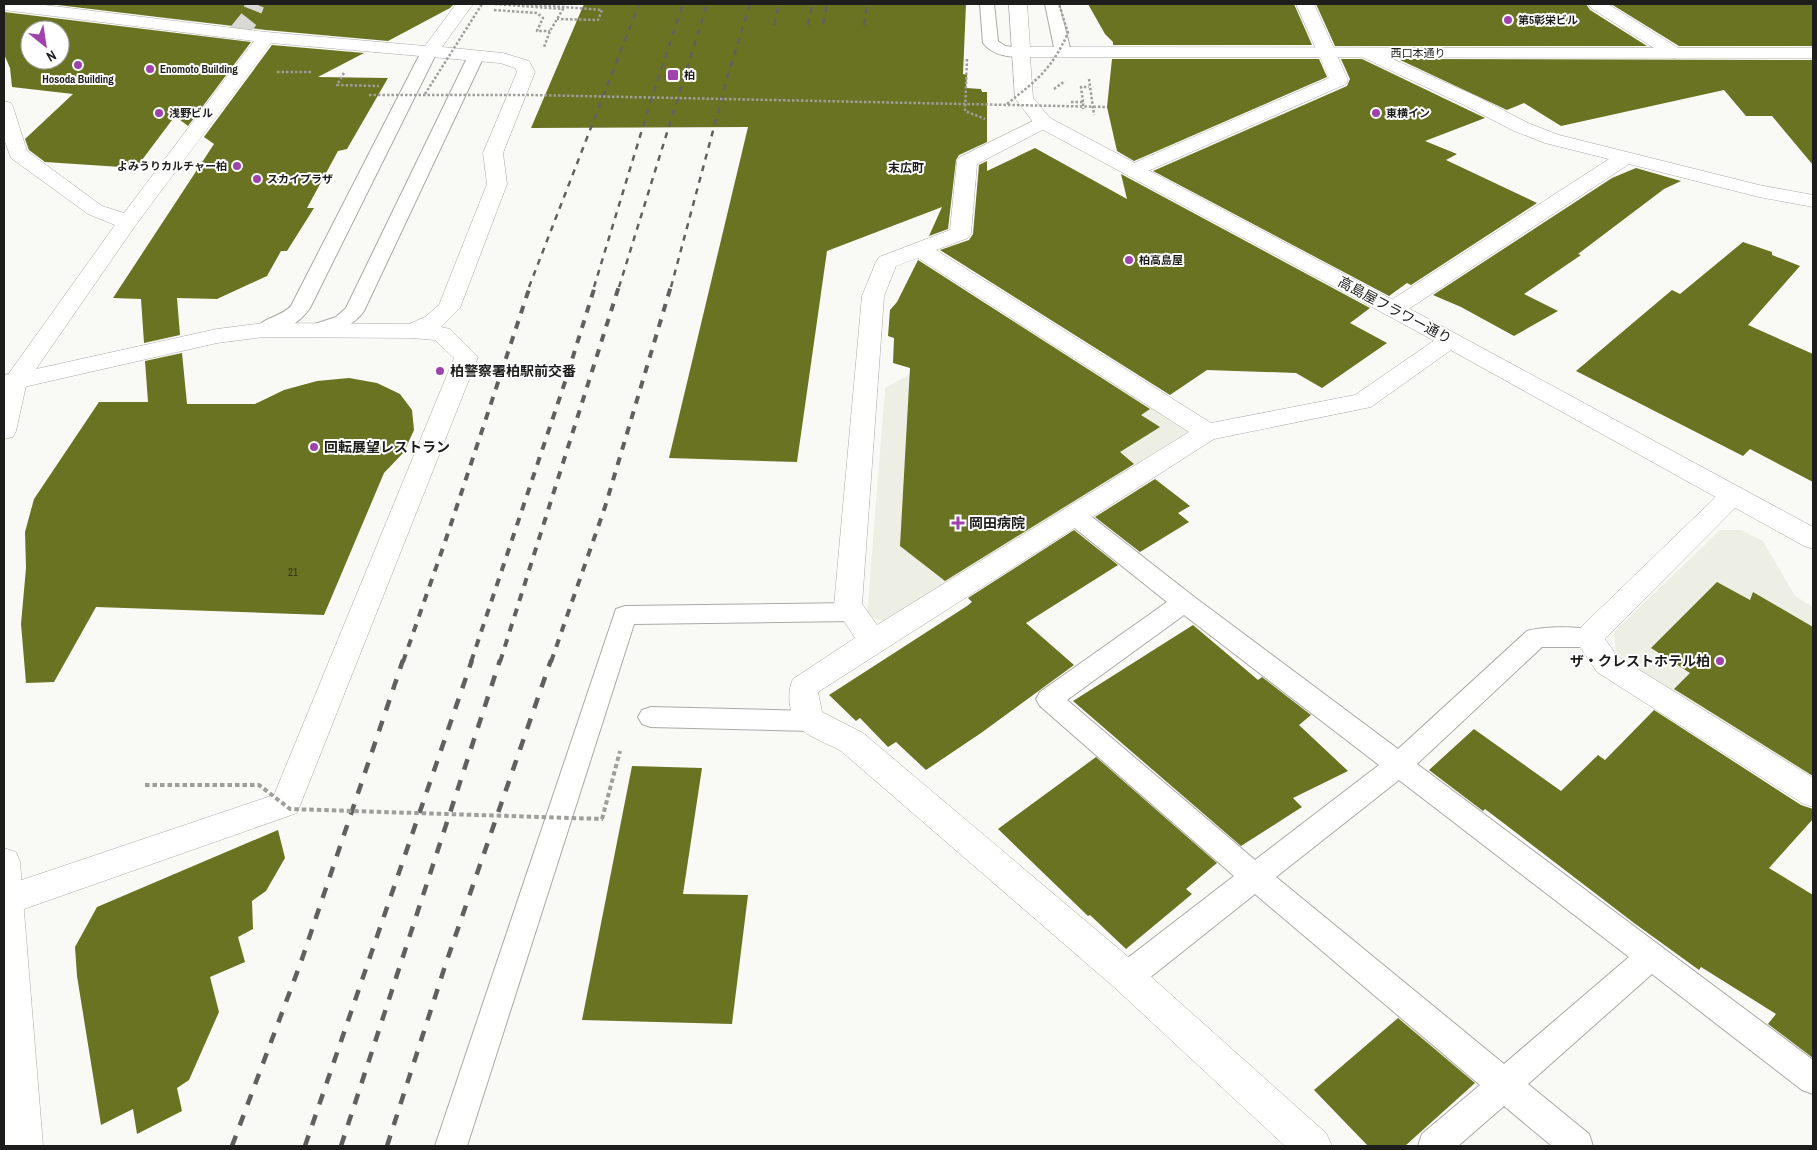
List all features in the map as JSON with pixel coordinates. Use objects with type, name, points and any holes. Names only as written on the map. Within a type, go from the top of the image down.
[{"type":"street","points":[[429,52],[465,4]]},
{"type":"street","name":"高島屋フラワー通り","points":[[1018,4],[1024,98],[1031,109],[1037,109],[1134,170],[1393,309],[1813,539]]},
{"type":"street","points":[[1134,170],[1339,80],[1305,4]]},
{"type":"street","points":[[1597,4],[1674,53]]},
{"type":"street","points":[[4,6],[266,37],[476,56],[514,61],[522,65],[526,72],[493,154],[497,184],[450,308],[433,322],[412,331]]},
{"type":"street","points":[[4,430],[9,382],[266,37]]},
{"type":"street","name":"西口本通り","points":[[1022,52],[1813,52]]},
{"type":"street","points":[[1368,53],[1471,101],[1521,127],[1552,139],[1759,190],[1813,201]]},
{"type":"street","points":[[4,108],[11,156],[95,210],[128,222]]},
{"type":"street","points":[[873,641],[848,606],[874,296],[887,262],[960,233],[967,161],[1037,109]]},
{"type":"street","points":[[1393,309],[1625,158]]},
{"type":"street","points":[[919,249],[1207,432]]},
{"type":"street","points":[[7,900],[286,804],[466,357],[442,334],[412,331],[264,330],[217,336],[9,382]]},
{"type":"street","points":[[1313,1146],[1128,977],[852,742],[811,721],[805,709],[803,687],[873,641],[1207,432],[1362,400],[1450,340]]},
{"type":"street","points":[[1733,495],[1588,638],[1607,664],[1813,794]]},
{"type":"street","points":[[4,862],[24,1146]]},
{"type":"lane","points":[[987,4],[991,43],[1000,50],[1022,52]]},
{"type":"lane","points":[[1052,4],[1063,52]]},
{"type":"lane","points":[[264,330],[292,317],[300,308],[429,52]]},
{"type":"lane","points":[[316,330],[343,321],[354,311],[476,56]]},
{"type":"lane","points":[[1075,516],[1184,602],[1813,1080]]},
{"type":"lane","points":[[1184,602],[1049,699],[1255,877],[1577,1146]]},
{"type":"lane","points":[[451,1146],[625,615],[852,612]]},
{"type":"lane","points":[[1128,977],[1398,765],[1536,638],[1588,638]]},
{"type":"lane","points":[[652,717],[811,721]]},
{"type":"lane","points":[[1434,1146],[1650,957]]},
{"type":"path","points":[[425,94],[482,4]]},
{"type":"path","points":[[492,4],[563,9],[550,31],[544,48]]},
{"type":"path","points":[[526,4],[602,10],[598,20],[557,19]]},
{"type":"path","points":[[1007,104],[1040,78],[1057,57],[1068,33],[1059,4]]},
{"type":"path","points":[[490,10],[537,13],[543,18],[542,24],[537,31],[550,31]]},
{"type":"path","points":[[284,72],[319,72]]},
{"type":"path","points":[[336,72],[344,72],[337,85],[363,86]]},
{"type":"path","points":[[1051,91],[1065,81]]},
{"type":"path","points":[[1083,102],[1081,87],[1089,87]]},
{"type":"path","points":[[369,94],[1007,104],[1037,109],[1107,107]]},
{"type":"path","points":[[146,785],[259,785],[290,809],[602,819],[622,744]]},
{"type":"shaded area","name":"岡田病院","points":[[1011,318],[1189,431],[885,622],[867,616],[885,388]]},
{"type":"shaded area","name":"ザ・クレストホテル柏","points":[[1720,530],[1741,530],[1763,541],[1795,596],[1813,607],[1813,777],[1637,670],[1616,652],[1614,632]]},
{"type":"building","points":[[49,4],[454,4],[450,8],[388,41],[266,30]]},
{"type":"building","points":[[584,4],[966,4],[963,74],[967,75],[966,88],[981,89],[982,92],[987,92],[987,142],[959,155],[956,160],[948,229],[929,236],[942,207],[827,251],[797,462],[669,458],[748,127],[531,128]]},
{"type":"building","points":[[1088,4],[1294,4],[1312,45],[1113,45],[1113,42],[1105,34]]},
{"type":"building","points":[[1316,4],[1586,4],[1590,10],[1647,46],[1335,46]]},
{"type":"building","points":[[1611,4],[1813,4],[1813,46],[1679,46]]},
{"type":"building","points":[[4,12],[70,20],[20,20],[20,70],[70,70],[70,20],[251,42],[188,126],[175,116],[136,168],[45,162],[29,150],[25,139],[73,94],[12,87],[10,68],[4,54]]},
{"type":"building","name":"スカイプラザ","points":[[272,45],[364,53],[318,77],[388,78],[347,149],[338,151],[307,208],[314,208],[287,251],[281,251],[267,276],[217,299],[177,298],[180,335],[144,343],[141,299],[113,298],[214,144],[204,137]]},
{"type":"building","points":[[1112,59],[1319,59],[1327,77],[1134,161],[1117,151],[1107,107]]},
{"type":"building","points":[[1341,59],[1362,59],[1485,118],[1425,141],[1457,154],[1446,160],[1537,203],[1411,285],[1407,283],[1389,296],[1153,171],[1347,86],[1350,79]]},
{"type":"building","points":[[1398,59],[1813,60],[1813,165],[1772,116],[1746,116],[1724,90],[1561,126],[1524,103],[1507,110]]},
{"type":"building","name":"柏高島屋","points":[[1035,148],[1127,199],[1121,174],[1370,308],[1350,323],[1387,343],[1322,388],[1296,373],[1207,370],[1170,395],[940,250],[969,240],[973,234],[979,165],[987,161],[987,171]]},
{"type":"building","points":[[1636,168],[1681,181],[1664,189],[1578,254],[1581,255],[1524,294],[1558,311],[1514,336],[1461,307],[1433,295],[1612,178]]},
{"type":"building","points":[[1743,242],[1772,252],[1772,255],[1800,266],[1748,325],[1813,354],[1813,482],[1750,449],[1743,456],[1576,371],[1672,290],[1680,294]]},
{"type":"building","name":"岡田病院","points":[[918,260],[1150,409],[1141,415],[1160,427],[1120,452],[1134,464],[945,581],[900,546],[910,368],[893,363],[894,338],[888,336],[890,310],[897,302]]},
{"type":"building","points":[[182,353],[187,404],[255,404],[284,390],[317,381],[349,378],[377,383],[400,394],[412,410],[414,430],[404,452],[384,473],[324,615],[96,607],[54,682],[26,683],[21,624],[26,568],[25,532],[34,499],[99,402],[148,402],[145,361]]},
{"type":"building","points":[[1155,479],[1190,506],[1178,513],[1189,522],[1140,552],[1095,517]]},
{"type":"building","points":[[1074,530],[1118,565],[1026,623],[1074,665],[981,733],[926,770],[896,742],[888,747],[860,718],[856,721],[829,695],[967,606],[972,602],[968,598]]},
{"type":"building","name":"ザ・クレストホテル柏","points":[[1717,582],[1750,600],[1753,592],[1813,627],[1813,776],[1674,689],[1690,673],[1651,648]]},
{"type":"building","points":[[1193,625],[1258,680],[1262,677],[1311,715],[1299,725],[1348,771],[1293,798],[1302,807],[1241,846],[1073,701]]},
{"type":"building","points":[[1654,710],[1801,805],[1813,809],[1813,819],[1769,868],[1813,895],[1813,1058],[1768,1024],[1776,1014],[1701,967],[1699,970],[1634,923],[1485,809],[1483,811],[1429,770],[1474,729],[1561,791],[1598,755],[1605,760]]},
{"type":"building","points":[[1096,757],[1217,863],[1186,889],[1192,894],[1126,949],[1090,915],[1088,916],[998,829]]},
{"type":"building","points":[[632,766],[702,768],[683,894],[748,895],[732,1024],[582,1020]]},
{"type":"building","points":[[278,830],[285,858],[266,891],[252,901],[253,929],[238,937],[245,962],[210,977],[219,1012],[189,1080],[177,1088],[182,1111],[137,1134],[133,1109],[101,1125],[77,976],[75,947],[97,907]]},
{"type":"building","points":[[1398,1018],[1475,1083],[1405,1146],[1368,1146],[1314,1090]]},
{"type":"tunnel","points":[[237,34],[249,19],[255,4]]},
{"type":"railway","points":[[529,287],[639,4]]},
{"type":"railway","points":[[594,287],[652,97],[683,4]]},
{"type":"railway","points":[[619,287],[707,4]]},
{"type":"railway","points":[[671,287],[728,75],[750,4]]},
{"type":"railway","points":[[774,25],[779,4]]},
{"type":"railway","points":[[808,25],[812,4]]},
{"type":"railway","points":[[823,24],[827,4]]},
{"type":"railway","points":[[864,25],[867,4]]},
{"type":"railway","points":[[403,662],[530,286]]},
{"type":"railway","points":[[471,662],[566,379],[595,286]]},
{"type":"railway","points":[[500,662],[619,286]]},
{"type":"railway","points":[[551,662],[605,507],[671,286]]},
{"type":"railway","points":[[232,1146],[301,962],[403,660]]},
{"type":"railway","points":[[305,1146],[472,660]]},
{"type":"railway","points":[[341,1146],[500,660]]},
{"type":"railway","points":[[387,1146],[446,963],[551,660]]},
{"type":"place","name":"第5彰栄ビル","points":[[1508,20]]},
{"type":"place","name":"Hosoda Building","points":[[78,65]]},
{"type":"place","name":"Enomoto Building","points":[[150,69]]},
{"type":"place","name":"柏","points":[[673,75]]},
{"type":"place","name":"浅野ビル","points":[[159,113]]},
{"type":"place","name":"東横イン","points":[[1376,113]]},
{"type":"place","name":"よみうりカルチャー柏","points":[[237,166]]},
{"type":"place","name":"スカイプラザ","points":[[257,179]]},
{"type":"place","name":"柏高島屋","points":[[1129,260]]},
{"type":"place","name":"柏警察署柏駅前交番","points":[[440,371]]},
{"type":"place","name":"回転展望レストラン","points":[[314,447]]},
{"type":"place","name":"岡田病院","points":[[958,523]]},
{"type":"place","name":"ザ・クレストホテル柏","points":[[1720,661]]},
{"type":"district","name":"末広町","points":[[906,168]]}]
